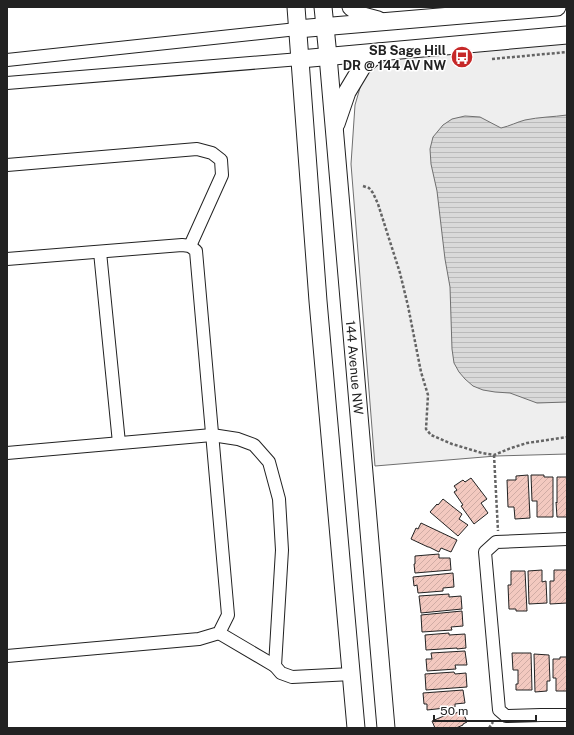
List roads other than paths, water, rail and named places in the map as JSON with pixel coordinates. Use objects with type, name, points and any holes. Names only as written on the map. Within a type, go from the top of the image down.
[{"type":"main road","points":[[296,7],[318,300],[356,728]]},
{"type":"main road","name":"144 Avenue NW","points":[[323,7],[386,728]]},
{"type":"main road","points":[[351,7],[363,16],[384,22]]},
{"type":"main road","points":[[298,29],[557,7]]},
{"type":"main road","points":[[300,59],[567,35]]},
{"type":"main road","points":[[334,131],[347,92],[362,66],[379,52]]},
{"type":"street","points":[[7,60],[298,29]]},
{"type":"street","points":[[7,83],[300,59]]},
{"type":"street","points":[[7,165],[197,149],[212,153],[221,160],[222,175],[190,246]]},
{"type":"street","points":[[7,259],[182,245],[190,246],[196,251],[228,616],[219,633],[199,639],[7,656]]},
{"type":"street","points":[[100,252],[119,443]]},
{"type":"street","points":[[7,453],[212,435],[238,439],[254,445],[269,462],[279,499],[282,550],[275,666]]},
{"type":"street","points":[[567,539],[496,542],[485,552],[499,710],[506,716],[567,715]]},
{"type":"street","points":[[219,633],[275,666],[281,673],[292,676],[352,674]]},
{"type":"place","name":"SB Sage Hill DR @ 144 AV NW","points":[[462,57]]}]
